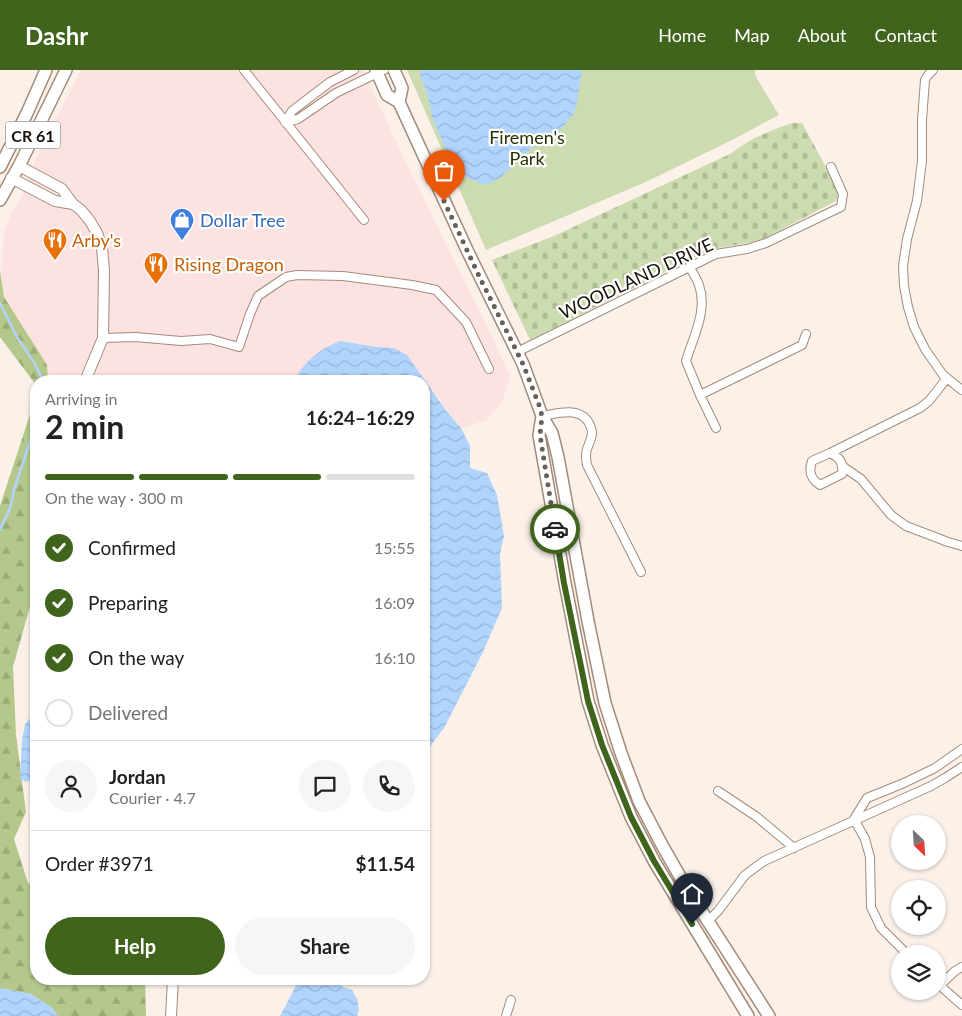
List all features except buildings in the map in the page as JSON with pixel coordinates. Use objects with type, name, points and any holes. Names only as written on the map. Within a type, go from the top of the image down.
[{"type":"main road","name":"CR 61","points":[[0,167],[46,70]]},
{"type":"main road","name":"CR 61","points":[[0,200],[19,166],[66,70]]},
{"type":"main road","points":[[394,70],[402,88],[399,102]]},
{"type":"main road","points":[[379,71],[387,95],[399,102],[517,352],[542,416],[552,433],[605,703],[639,801],[662,845],[769,1016]]},
{"type":"main road","points":[[542,416],[540,435],[564,583],[588,701],[602,745],[631,817],[650,854],[748,1016]]},
{"type":"street","points":[[244,70],[364,220]]},
{"type":"street","points":[[285,122],[292,111],[330,82],[354,70]]},
{"type":"street","points":[[933,70],[925,80],[922,120],[922,161],[917,201],[907,239],[903,276],[908,307],[918,335],[943,375],[962,390]]},
{"type":"street","points":[[285,122],[298,119],[336,93],[379,71]]},
{"type":"street","points":[[19,166],[62,189],[72,204],[81,210],[90,221],[102,247],[104,271],[103,338],[88,375]]},
{"type":"street","name":"WOODLAND DRIVE","points":[[517,352],[716,254],[766,243],[841,207],[843,194],[831,167]]},
{"type":"street","points":[[11,178],[55,201],[72,204]]},
{"type":"street","points":[[690,268],[699,285],[702,306],[696,332],[686,361],[716,428]]},
{"type":"street","points":[[103,338],[136,337],[181,341],[210,339],[239,347],[258,296],[286,277],[297,275],[343,276],[436,290],[466,322],[489,368]]},
{"type":"street","points":[[700,394],[802,345],[806,334]]},
{"type":"street","points":[[830,453],[839,458],[842,474],[820,485],[814,481],[810,472],[812,461],[920,408],[929,401],[947,378]]},
{"type":"street","points":[[542,416],[576,413],[588,422],[592,434],[586,456],[586,465],[641,572]]},
{"type":"street","points":[[842,466],[861,480],[891,515],[906,526],[962,546]]},
{"type":"street","points":[[854,819],[867,798],[934,768],[962,749]]},
{"type":"street","points":[[708,921],[745,874],[764,861],[931,786],[962,766]]},
{"type":"street","points":[[718,791],[757,817],[794,848]]},
{"type":"street","points":[[854,819],[865,839],[870,857],[871,907],[881,928],[898,945]]},
{"type":"street","points":[[946,978],[962,967]]},
{"type":"street","points":[[171,1016],[173,985]]},
{"type":"street","points":[[946,992],[962,1005]]},
{"type":"street","points":[[506,1016],[511,1000]]},
{"type":"shaded area","points":[[81,70],[363,70],[510,377],[503,400],[487,420],[461,428],[430,386],[430,375],[420,375],[384,348],[358,344],[314,375],[44,375],[4,297],[1,276],[4,231],[10,216],[24,193],[35,160]]},
{"type":"green space","name":"Firemen's Park","points":[[407,70],[755,70],[756,77],[779,115],[648,181],[486,250]]},
{"type":"green space","points":[[792,123],[802,123],[839,191],[836,201],[759,241],[705,252],[530,340],[492,260],[554,236],[732,153],[745,143],[761,135]]},
{"type":"green space","points":[[0,270],[4,297],[47,365],[48,375],[30,375],[30,377],[0,337]]},
{"type":"green space","points":[[30,414],[30,607],[13,667],[16,735],[26,812],[14,839],[28,883],[30,884],[30,985],[145,985],[146,1016],[58,1016],[51,1007],[31,994],[0,988],[0,506]]},
{"type":"water","points":[[421,70],[582,70],[574,113],[565,125],[557,133],[532,148],[501,177],[489,184],[482,184],[459,172],[449,157],[433,120],[427,93],[420,75]]},
{"type":"water","points":[[340,341],[394,348],[407,355],[421,375],[297,375],[313,356]]},
{"type":"water","points":[[430,388],[461,428],[470,446],[470,468],[487,473],[497,495],[504,536],[500,554],[502,608],[482,654],[444,728],[430,746]]},
{"type":"water","points":[[30,718],[30,780],[25,782],[20,778],[22,740],[25,724]]},
{"type":"water","points":[[296,985],[341,985],[352,990],[357,999],[359,1010],[357,1016],[280,1016]]},
{"type":"water","points":[[0,988],[31,994],[51,1007],[58,1016],[0,1016]]},
{"type":"waterway","points":[[0,303],[17,337],[40,375]]},
{"type":"waterway","points":[[0,530],[10,508],[30,441]]},
{"type":"way so far","points":[[444,201],[523,364],[539,405],[542,416],[540,435],[555,529]]},
{"type":"place","name":"Dollar Tree","points":[[182,241]]},
{"type":"place","name":"Arby's","points":[[55,261]]},
{"type":"place","name":"Rising Dragon","points":[[156,285]]},
{"type":"route","points":[[555,529],[588,701],[602,745],[631,817],[654,861],[692,924]]}]
